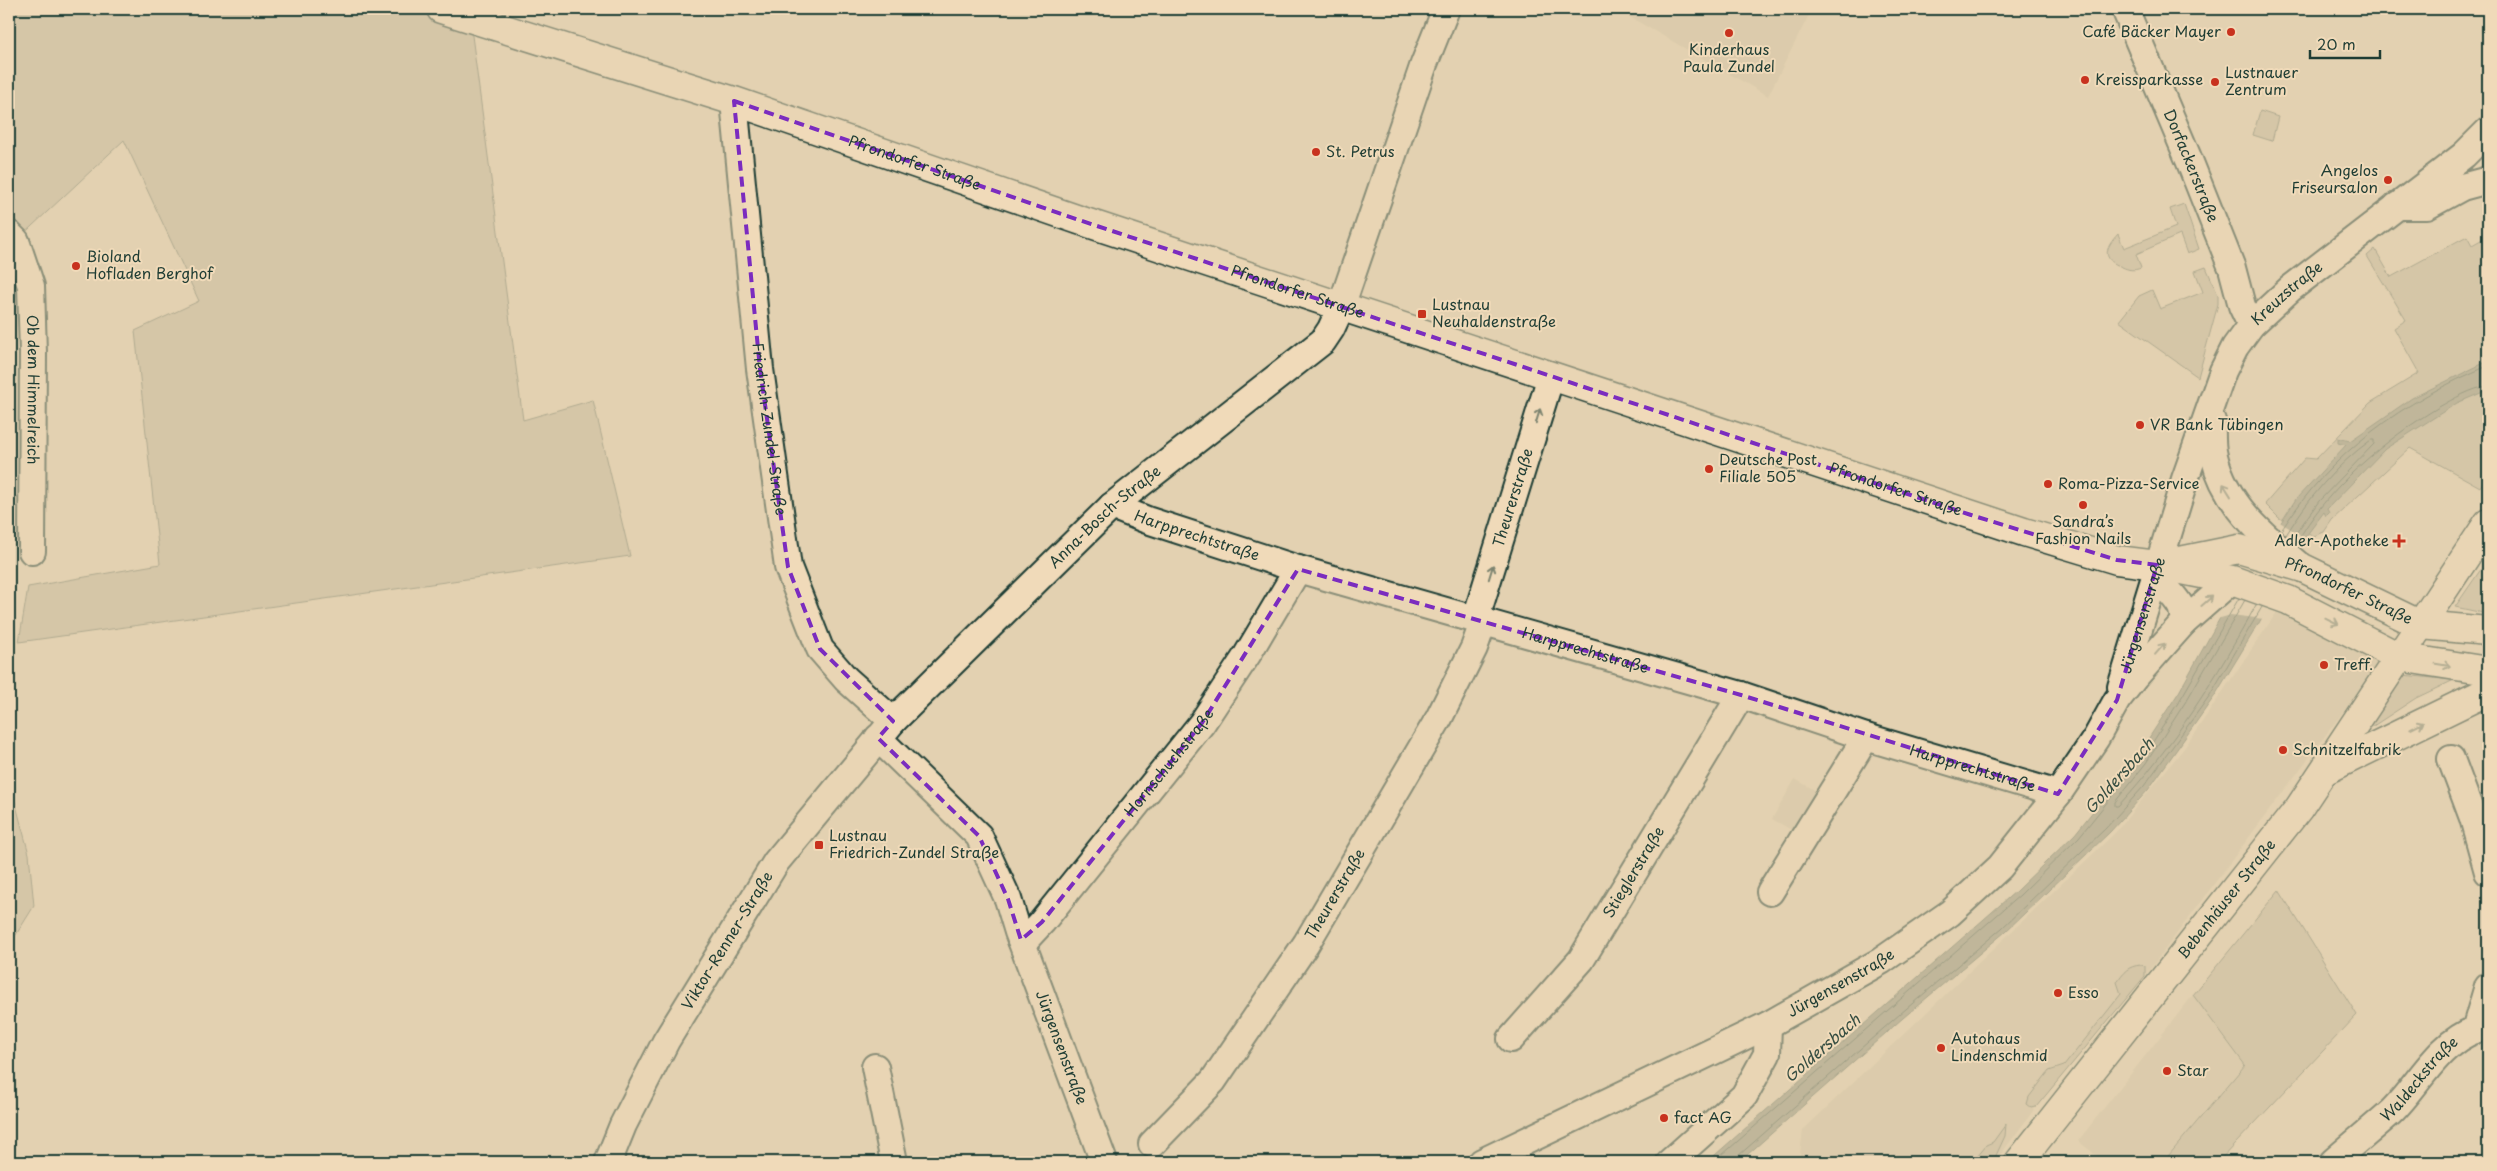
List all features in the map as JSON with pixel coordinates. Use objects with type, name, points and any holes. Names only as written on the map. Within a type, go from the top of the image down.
[{"type":"street","name":"Pfrondorfer Straße","points":[[441,9],[734,101],[1078,220],[2091,553],[2117,560],[2158,565],[2232,580],[2288,600],[2399,658],[2488,671]]},
{"type":"street","name":"Anna-Bosch-Straße","points":[[885,730],[1112,506],[1316,348],[1331,329],[1424,64],[1446,9]]},
{"type":"street","name":"Dorfackerstraße","points":[[2125,9],[2189,160],[2232,268],[2242,306],[2252,326]]},
{"type":"street","name":"Friedrich-Zundel-Straße","points":[[734,101],[760,369],[788,567],[820,649],[846,679],[885,730],[979,836],[1008,899],[1020,936]]},
{"type":"street","name":"Kreuzstraße","points":[[2158,565],[2211,408],[2235,347],[2252,326],[2317,266],[2464,156],[2488,131]]},
{"type":"street","points":[[2397,206],[2426,206],[2462,188],[2488,180]]},
{"type":"street","name":"Ob dem Himmelreich","points":[[9,234],[16,241],[31,286],[33,353],[32,551]]},
{"type":"street","name":"Theurerstraße","points":[[1152,1144],[1213,1081],[1306,944],[1439,718],[1466,665],[1551,376]]},
{"type":"street","name":"Kreuzstraße","points":[[2211,408],[2213,454],[2224,487],[2248,539]]},
{"type":"street","name":"Harpprechtstraße","points":[[1112,506],[1147,520],[1298,568],[1741,695],[1866,737],[2058,794]]},
{"type":"street","name":"Bebenhäuser Straße","points":[[2019,1162],[2299,808],[2326,770],[2488,523]]},
{"type":"street","name":"Pfrondorfer Straße","points":[[2158,565],[2248,539],[2421,625]]},
{"type":"street","name":"Jürgensenstraße","points":[[2158,565],[2160,577],[2180,604],[2184,615],[2183,623]]},
{"type":"street","name":"Jürgensenstraße","points":[[1482,1162],[1768,1025],[1881,960],[1950,913],[2000,867],[2058,794],[2096,738],[2117,700],[2158,565]]},
{"type":"street","name":"Hornschuchstraße","points":[[1020,936],[1042,922],[1202,723],[1247,655],[1298,568]]},
{"type":"street","name":"Jürgensenstraße","points":[[2117,700],[2183,623],[2232,580]]},
{"type":"street","points":[[2421,625],[2488,631]]},
{"type":"street","points":[[2326,770],[2488,691]]},
{"type":"street","name":"Stieglerstraße","points":[[1511,1039],[1581,960],[1741,695]]},
{"type":"street","name":"Viktor-Renner-Straße","points":[[608,1162],[623,1124],[666,1041],[776,862],[885,730]]},
{"type":"street","points":[[1770,892],[1866,737]]},
{"type":"street","points":[[2451,759],[2473,818],[2488,872]]},
{"type":"street","name":"Jürgensenstraße","points":[[1020,936],[1104,1162]]},
{"type":"street","name":"Waldeckstraße","points":[[2332,1162],[2392,1111],[2448,1046],[2464,1034],[2482,1032],[2488,986]]},
{"type":"street","points":[[1670,1162],[1744,1096],[1767,1054],[1768,1025]]},
{"type":"street","points":[[875,1067],[894,1162]]},
{"type":"highlighted area","points":[[734,101],[1079,220],[1971,515],[2117,560],[2157,565],[2117,700],[2058,794],[1741,695],[1298,569],[1202,723],[1042,922],[1021,940],[1008,899],[979,836],[878,738],[893,721],[820,649],[788,567],[760,369]]},
{"type":"shaded area","points":[[9,9],[456,9],[469,13],[523,420],[593,400],[630,556],[19,642],[28,587],[160,564],[135,331],[199,301],[124,140],[16,241],[9,234]]},
{"type":"shaded area","name":"Kinderhaus Paula Zundel","points":[[1616,9],[1812,9],[1768,96]]},
{"type":"shaded area","points":[[2260,111],[2278,117],[2272,141],[2253,135]]},
{"type":"shaded area","points":[[2184,204],[2199,249],[2187,254],[2180,235],[2136,254],[2141,268],[2136,270],[2115,264],[2108,257],[2108,248],[2118,234],[2124,248],[2176,227],[2170,209]]},
{"type":"shaded area","points":[[2467,236],[2472,245],[2488,236],[2488,474],[2480,487],[2410,448],[2332,520],[2324,532],[2314,536],[2279,518],[2265,504],[2305,458],[2316,459],[2370,403],[2419,373],[2394,328],[2406,320],[2367,256],[2375,249],[2391,277]]},
{"type":"shaded area","points":[[2206,267],[2218,295],[2218,304],[2198,377],[2119,321],[2139,296],[2152,290],[2160,309],[2203,292],[2195,271]]},
{"type":"shaded area","points":[[2488,559],[2488,614],[2455,607]]},
{"type":"shaded area","points":[[2279,609],[2379,664],[2145,976],[2036,1107],[1995,1162],[1799,1162],[1803,1130],[2115,833],[2185,747]]},
{"type":"shaded area","points":[[2402,675],[2454,680],[2416,698],[2361,734]]},
{"type":"shaded area","points":[[9,779],[29,854],[34,906],[9,946]]},
{"type":"shaded area","points":[[1795,779],[1829,798],[1804,837],[1772,819]]},
{"type":"shaded area","points":[[2279,890],[2357,1015],[2218,1162],[2163,1162],[2245,1065],[2193,995]]},
{"type":"shaded area","points":[[2145,966],[2145,976],[2036,1107],[2032,1108],[2027,1104],[2029,1097],[2049,1071],[2064,1066],[2121,994],[2117,982],[2121,975],[2129,968]]},
{"type":"shaded area","points":[[2193,995],[2245,1065],[2162,1162],[2105,1162],[2078,1141]]},
{"type":"shaded area","points":[[2006,1124],[2005,1136],[1993,1162],[1972,1162],[1986,1145],[1993,1142]]},
{"type":"water","points":[[2488,361],[2488,390],[2457,403],[2385,449],[2327,509],[2329,513],[2326,516],[2324,512],[2306,536],[2259,623],[2214,697],[2148,790],[2110,832],[2005,932],[1903,1018],[1739,1162],[1707,1162],[2016,891],[2075,834],[2137,756],[2179,692],[2220,618],[2296,499],[2346,445],[2338,443],[2338,438],[2350,441],[2412,398]]},
{"type":"pier","points":[[2278,521],[2307,539],[2264,619],[2231,615],[2217,619]]},
{"type":"place","name":"Café Bäcker Mayer","points":[[2231,32]]},
{"type":"place","name":"Kinderhaus Paula Zundel","points":[[1729,33]]},
{"type":"place","name":"Kreissparkasse","points":[[2085,80]]},
{"type":"place","name":"Lustnauer Zentrum","points":[[2215,82]]},
{"type":"place","name":"St. Petrus","points":[[1316,152]]},
{"type":"place","name":"Angelos Friseursalon","points":[[2388,180]]},
{"type":"place","name":"Bioland Hofladen Berghof","points":[[76,266]]},
{"type":"place","name":"Lustnau Neuhaldenstraße","points":[[1422,314]]},
{"type":"place","name":"VR Bank Tübingen","points":[[2140,425]]},
{"type":"place","name":"Deutsche Post Filiale 505","points":[[1709,469]]},
{"type":"place","name":"Roma-Pizza-Service","points":[[2048,484]]},
{"type":"place","name":"Sandra’s Fashion Nails","points":[[2083,505]]},
{"type":"place","name":"Adler-Apotheke","points":[[2399,541]]},
{"type":"place","name":"Treff.","points":[[2324,665]]},
{"type":"place","name":"Schnitzelfabrik","points":[[2283,750]]},
{"type":"place","name":"Lustnau Friedrich-Zundel Straße","points":[[819,845]]},
{"type":"place","name":"Esso","points":[[2058,993]]},
{"type":"place","name":"Autohaus Lindenschmid","points":[[1941,1048]]},
{"type":"place","name":"Star","points":[[2167,1071]]},
{"type":"place","name":"fact AG","points":[[1664,1118]]},
{"type":"water label","name":"Goldersbach","points":[[2119,776]]},
{"type":"water label","name":"Goldersbach","points":[[1822,1048]]}]
